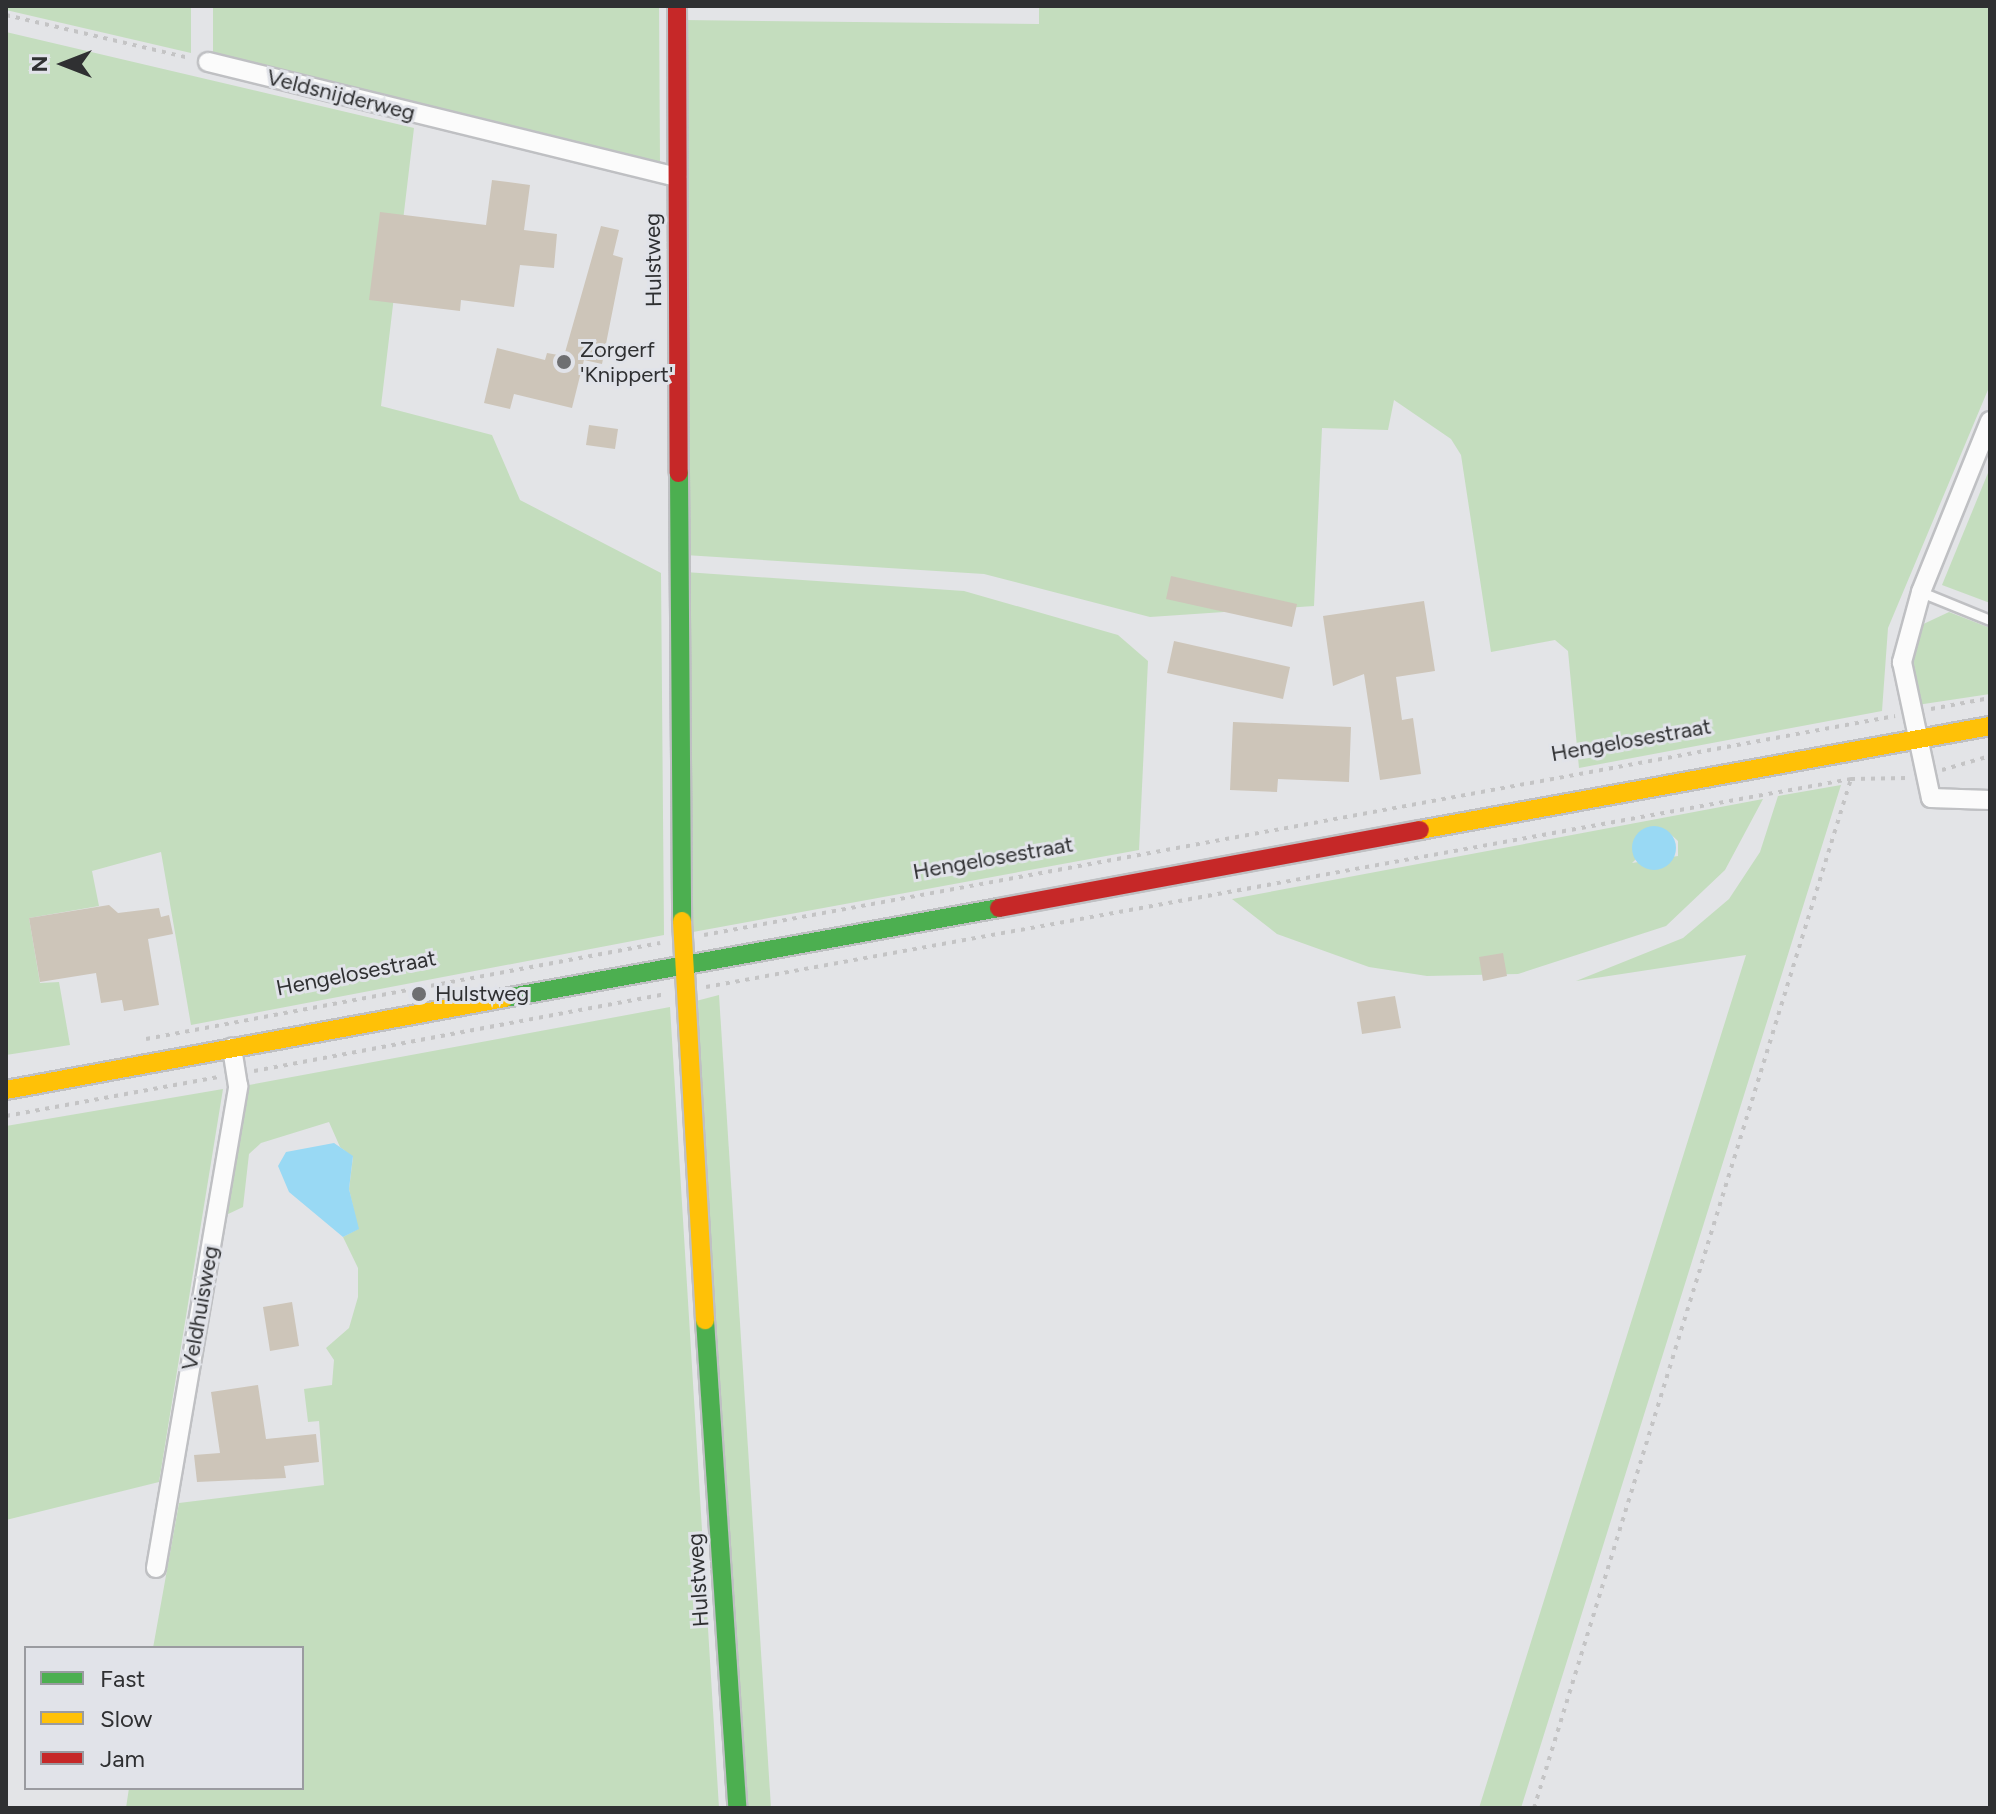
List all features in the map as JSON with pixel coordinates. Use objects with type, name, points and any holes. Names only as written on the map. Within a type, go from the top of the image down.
[{"type":"main road","name":"Hulstweg","points":[[677,6],[682,966],[737,1808]]},
{"type":"main road","points":[[6,1090],[1990,726]]},
{"type":"street","name":"Veldsnijderweg","points":[[208,62],[677,177]]},
{"type":"street","points":[[1990,421],[1904,642],[1909,713],[1922,775],[1931,798],[1990,800]]},
{"type":"street","name":"Veldhuisweg","points":[[156,1568],[236,1074],[232,1047]]},
{"type":"lane","points":[[1921,592],[1990,620]]},
{"type":"path","points":[[6,15],[208,62]]},
{"type":"path","name":"Hengelosestraat","points":[[142,1040],[1990,698]]},
{"type":"path","points":[[6,1116],[1851,779],[1922,775],[1990,756]]},
{"type":"path","points":[[1534,1808],[1851,779]]},
{"type":"green space","points":[[6,6],[191,6],[191,53],[6,10]]},
{"type":"green space","points":[[213,6],[659,6],[660,163],[213,59]]},
{"type":"green space","points":[[1039,6],[1990,6],[1990,385],[1888,628],[1882,711],[1579,768],[1568,651],[1555,640],[1491,652],[1461,455],[1451,439],[1394,400],[1388,430],[1322,428],[1314,606],[1150,617],[984,574],[685,555],[683,20],[1039,24]]},
{"type":"green space","points":[[6,32],[414,128],[381,406],[492,435],[520,500],[661,573],[664,935],[191,1025],[161,852],[92,871],[99,906],[29,918],[40,983],[59,982],[70,1045],[6,1055]]},
{"type":"green space","points":[[1990,468],[1990,603],[1942,585]]},
{"type":"green space","points":[[685,572],[964,591],[1118,635],[1148,661],[1139,850],[693,932]]},
{"type":"green space","points":[[1949,612],[1990,628],[1990,694],[1917,705],[1908,674],[1917,627]]},
{"type":"green space","points":[[1841,785],[1521,1808],[1479,1808],[1746,955],[1576,981],[1683,938],[1729,899],[1760,852],[1778,796]]},
{"type":"green space","points":[[1763,799],[1725,870],[1666,926],[1518,974],[1427,976],[1369,967],[1277,934],[1232,899]],"holes":[[[1666,830],[1678,841],[1678,856],[1632,863]]]},
{"type":"green space","points":[[719,995],[771,1808],[745,1808],[696,1001]]},
{"type":"green space","points":[[670,1007],[719,1808],[126,1808],[129,1790],[304,1790],[304,1646],[153,1646],[179,1503],[324,1485],[319,1421],[308,1422],[304,1389],[332,1385],[334,1360],[326,1348],[349,1328],[358,1297],[358,1268],[343,1237],[358,1229],[349,1189],[353,1157],[340,1147],[329,1122],[261,1143],[249,1154],[243,1207],[226,1215],[249,1085]]},
{"type":"green space","points":[[223,1089],[159,1482],[6,1520],[6,1126]]},
{"type":"water","points":[[1654,826],[1669,833],[1676,848],[1669,863],[1654,870],[1639,863],[1632,848],[1639,833]]},
{"type":"water","points":[[334,1143],[353,1156],[349,1189],[359,1229],[343,1237],[289,1192],[278,1166],[286,1152]]},
{"type":"building","points":[[492,180],[530,185],[524,230],[557,234],[554,268],[520,265],[514,307],[461,300],[460,311],[369,300],[380,212],[486,225]]},
{"type":"building","points":[[601,226],[619,230],[613,255],[623,258],[602,364],[584,360],[572,408],[514,394],[510,409],[484,403],[497,348],[545,360],[547,353],[564,356]]},
{"type":"building","points":[[589,425],[618,429],[615,449],[586,445]]},
{"type":"building","points":[[1171,576],[1297,604],[1292,627],[1166,599]]},
{"type":"building","points":[[1424,601],[1435,671],[1396,677],[1402,720],[1413,718],[1421,774],[1380,780],[1364,674],[1333,686],[1323,616]]},
{"type":"building","points":[[1174,641],[1290,667],[1283,699],[1167,673]]},
{"type":"building","points":[[1233,722],[1351,727],[1349,782],[1278,779],[1277,792],[1230,790]]},
{"type":"building","points":[[109,905],[118,913],[159,908],[161,917],[169,915],[173,934],[148,939],[159,1005],[124,1011],[122,1000],[101,1003],[96,973],[40,982],[29,918]]},
{"type":"building","points":[[1503,953],[1507,976],[1483,981],[1479,957]]},
{"type":"building","points":[[1395,996],[1401,1028],[1362,1034],[1357,1002]]},
{"type":"building","points":[[292,1302],[299,1346],[270,1351],[263,1307]]},
{"type":"building","points":[[258,1385],[266,1439],[316,1434],[319,1462],[284,1466],[286,1478],[197,1482],[194,1455],[220,1453],[211,1392]]},
{"type":"traffic: fast","points":[[679,473],[682,921]]},
{"type":"traffic: fast","points":[[505,998],[999,908]]},
{"type":"traffic: fast","points":[[705,1320],[737,1808]]},
{"type":"traffic: slow","points":[[1420,830],[1990,726]]},
{"type":"traffic: slow","points":[[682,921],[705,1320]]},
{"type":"traffic: slow","points":[[6,1090],[505,998]]},
{"type":"traffic: jam","points":[[677,6],[679,473]]},
{"type":"traffic: jam","points":[[999,908],[1420,830]]},
{"type":"place","name":"Zorgerf 'Knippert'","points":[[564,362]]},
{"type":"place","name":"Hulstweg","points":[[419,994]]}]
